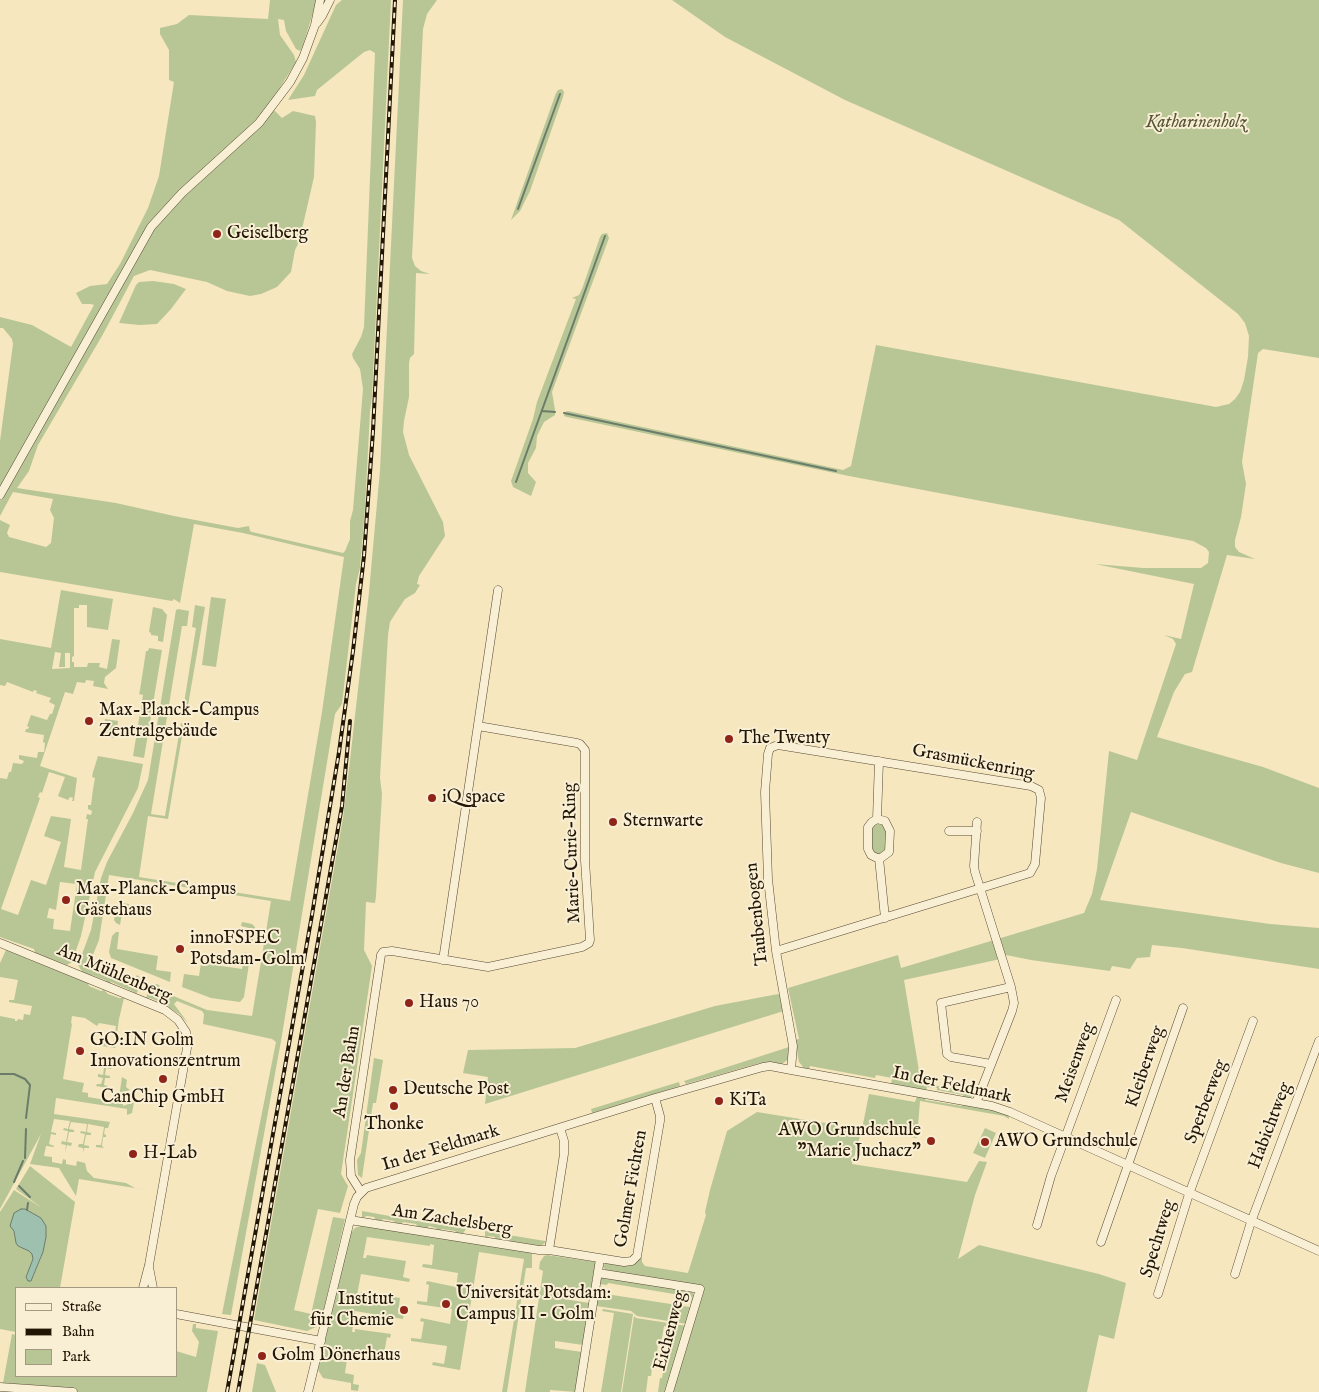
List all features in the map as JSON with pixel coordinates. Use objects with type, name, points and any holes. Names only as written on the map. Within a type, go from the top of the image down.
[{"type":"street","points":[[0,495],[151,227],[177,198],[243,139],[269,111],[297,71],[315,25],[320,0]]},
{"type":"street","points":[[315,25],[330,0]]},
{"type":"street","points":[[443,960],[498,590]]},
{"type":"street","name":"Marie-Curie-Ring","points":[[381,954],[386,951],[392,951],[492,966],[582,948],[589,943],[585,860],[585,750],[577,743],[478,726]]},
{"type":"street","name":"Grasmückenring","points":[[768,754],[772,746],[778,745],[879,761],[1031,786],[1038,790],[1041,798],[1033,870],[1026,874],[776,951]]},
{"type":"street","name":"Taubenbogen","points":[[768,754],[765,792],[766,847],[771,918],[793,1046],[791,1070]]},
{"type":"street","points":[[877,819],[879,761]]},
{"type":"street","points":[[877,819],[885,821],[890,831],[890,852],[885,857],[879,858],[871,855],[868,849],[868,827],[877,819]]},
{"type":"street","points":[[976,1103],[1012,1011],[1014,996],[974,866],[977,822]]},
{"type":"street","points":[[949,831],[977,831]]},
{"type":"street","points":[[879,858],[885,918]]},
{"type":"street","name":"Am Mühlenberg","points":[[0,943],[165,1010],[178,1020],[186,1032],[187,1048],[149,1265],[143,1287]]},
{"type":"street","name":"An der Bahn","points":[[361,1192],[350,1176],[350,1160],[381,954]]},
{"type":"street","points":[[991,1064],[948,1056],[941,1003],[1011,987]]},
{"type":"street","name":"Meisenweg","points":[[1037,1226],[1051,1176],[1116,1000]]},
{"type":"street","name":"Kleiberweg","points":[[1101,1242],[1183,1008]]},
{"type":"street","name":"Sperberweg","points":[[1189,1194],[1253,1021]]},
{"type":"street","name":"Habichtweg","points":[[1235,1274],[1251,1222],[1319,1041]]},
{"type":"street","name":"In der Feldmark","points":[[361,1192],[379,1183],[755,1068],[770,1066],[992,1106],[1010,1112],[1319,1251]]},
{"type":"street","name":"Golmer Fichten","points":[[549,1250],[628,1262],[638,1256],[660,1122],[656,1098]]},
{"type":"street","points":[[549,1250],[564,1154],[564,1141],[560,1128]]},
{"type":"street","points":[[308,1392],[354,1204],[361,1192]]},
{"type":"street","name":"Spechtweg","points":[[1158,1294],[1189,1194]]},
{"type":"street","name":"Am Zachelsberg","points":[[350,1220],[549,1250]]},
{"type":"street","points":[[579,1392],[600,1259]]},
{"type":"street","name":"Am Mühlenberg","points":[[149,1265],[153,1287]]},
{"type":"street","name":"Eichenweg","points":[[598,1273],[700,1289],[669,1392]]},
{"type":"street","points":[[178,1314],[321,1341]]},
{"type":"street","points":[[0,1386],[73,1392]]},
{"type":"green space","points":[[270,0],[317,0],[300,51],[296,49],[286,31],[284,20],[278,19],[280,35],[294,55],[296,62],[269,105],[282,118],[293,111],[315,116],[316,122],[314,177],[291,272],[277,287],[261,294],[250,296],[227,291],[207,282],[150,270],[134,276],[102,336],[38,445],[29,471],[17,488],[116,503],[238,528],[249,526],[252,532],[343,553],[345,551],[350,539],[350,521],[353,510],[363,389],[360,369],[352,354],[364,327],[375,53],[370,50],[364,52],[317,90],[315,96],[288,100],[304,75],[336,5],[342,0],[391,0],[372,397],[360,568],[356,584],[342,704],[335,714],[281,1041],[231,1315],[222,1314],[276,1042],[272,1039],[203,1024],[204,1014],[202,1011],[177,1001],[174,1004],[188,1023],[169,1008],[168,1005],[150,998],[146,999],[149,987],[157,984],[160,986],[159,990],[207,1010],[252,1016],[271,901],[109,875],[99,940],[90,962],[134,981],[137,975],[141,978],[142,983],[136,994],[111,982],[109,984],[105,980],[83,973],[78,965],[91,930],[101,878],[107,862],[148,780],[176,610],[178,609],[189,611],[187,626],[182,626],[151,814],[165,816],[181,723],[184,724],[168,819],[148,816],[139,877],[290,901],[322,712],[344,557],[243,533],[194,524],[180,603],[174,599],[172,601],[0,572],[0,520],[10,525],[7,533],[9,537],[46,547],[51,543],[54,518],[50,510],[53,499],[13,492],[0,516],[0,501],[7,488],[0,489],[0,441],[13,344],[12,339],[3,328],[0,328],[0,317],[32,325],[71,347],[94,305],[82,304],[76,293],[90,286],[107,284],[120,264],[148,208],[159,176],[174,82],[169,80],[169,50],[160,34],[160,28],[177,24],[189,15],[268,19]]},
{"type":"green space","points":[[403,0],[437,0],[427,14],[423,29],[412,258],[415,266],[421,271],[430,274],[416,273],[414,354],[410,358],[409,363],[409,397],[403,432],[409,455],[443,522],[445,536],[419,576],[417,584],[420,585],[415,593],[405,599],[390,622],[380,778],[382,794],[376,896],[375,903],[366,902],[364,950],[372,966],[341,1174],[348,1186],[340,1213],[318,1209],[294,1310],[311,1314],[333,1217],[345,1219],[322,1317],[316,1327],[307,1331],[254,1320],[343,818],[369,592],[380,470]]},
{"type":"green space","name":"Katharinenholz","points":[[672,0],[1319,0],[1319,358],[1263,349],[1258,353],[1242,462],[1246,484],[1235,540],[1235,547],[1239,552],[1255,559],[1227,555],[1192,672],[1185,674],[1174,692],[1157,737],[1263,767],[1319,788],[1319,873],[1281,863],[1131,812],[1100,900],[1270,924],[1319,928],[1319,969],[1152,945],[1150,957],[1137,958],[1130,969],[1112,966],[1110,971],[1006,955],[996,960],[904,980],[921,1083],[973,1092],[971,1098],[937,1090],[937,1088],[927,1087],[926,1091],[891,1085],[892,1078],[876,1075],[875,1078],[810,1066],[809,1069],[804,1068],[799,1062],[795,1040],[799,1039],[788,988],[898,955],[901,968],[1084,913],[1092,894],[1097,869],[1109,751],[1137,760],[1176,644],[1173,639],[1164,635],[1181,639],[1194,584],[1095,564],[1143,568],[1201,568],[1208,563],[1209,552],[1206,548],[1193,541],[849,476],[567,417],[564,416],[565,412],[568,411],[843,470],[851,466],[876,345],[1216,407],[1229,404],[1240,392],[1248,357],[1249,336],[1245,323],[1238,314],[1119,220],[845,100],[725,37]]},
{"type":"green space","points":[[562,89],[564,92],[563,97],[530,191],[520,211],[511,220],[556,93]]},
{"type":"green space","points":[[607,233],[609,238],[552,392],[555,415],[544,422],[537,436],[536,448],[528,463],[528,473],[536,482],[531,496],[513,487],[511,481],[533,419],[537,402],[576,299],[572,298],[579,295],[600,237],[602,234]]},
{"type":"green space","points":[[153,281],[174,284],[186,289],[157,324],[119,323],[136,285],[139,282]]},
{"type":"green space","points":[[61,590],[113,599],[108,630],[87,627],[87,605],[79,605],[79,608],[74,608],[74,656],[72,657],[72,662],[74,662],[74,667],[87,667],[88,663],[100,663],[99,667],[107,669],[112,639],[120,640],[116,668],[105,677],[104,683],[108,689],[93,686],[94,681],[86,680],[85,683],[77,682],[73,694],[65,692],[40,766],[77,778],[74,801],[70,797],[68,800],[58,796],[65,777],[49,772],[42,793],[40,792],[38,797],[40,798],[1,909],[18,915],[31,880],[46,885],[61,842],[44,836],[51,816],[71,819],[64,867],[81,870],[88,819],[86,819],[87,814],[91,815],[92,811],[88,809],[88,805],[91,805],[95,778],[92,777],[98,756],[143,764],[138,788],[95,872],[81,936],[72,962],[67,965],[35,953],[34,949],[0,937],[0,778],[7,779],[13,763],[22,764],[24,761],[19,759],[19,755],[37,758],[38,752],[44,752],[44,735],[25,732],[29,727],[27,726],[31,715],[47,720],[50,714],[52,714],[55,705],[49,702],[51,698],[36,693],[37,691],[34,690],[33,692],[7,682],[5,686],[0,685],[0,639],[51,648]],"holes":[[[55,652],[61,653],[59,667],[65,667],[65,653],[70,653],[70,668],[52,669]],[[60,882],[77,884],[70,931],[53,929],[54,919],[47,918],[49,908],[56,910]]]},
{"type":"green space","points":[[211,597],[226,599],[216,667],[202,665]]},
{"type":"green space","points":[[195,605],[205,607],[186,717],[182,716],[196,628],[192,627]]},
{"type":"green space","points":[[153,607],[162,609],[167,615],[163,642],[158,641],[158,636],[151,635],[149,632]]},
{"type":"green space","points":[[149,648],[162,650],[144,758],[133,756],[143,695],[139,694],[146,651]]},
{"type":"green space","points":[[105,719],[118,721],[116,738],[103,736]]},
{"type":"green space","points":[[875,823],[882,823],[887,827],[888,850],[880,855],[871,851],[870,832]]},
{"type":"green space","points":[[121,903],[129,904],[128,908],[123,908],[120,925],[114,920],[116,907]]},
{"type":"green space","points":[[242,922],[252,924],[255,927],[252,944],[246,945],[249,928],[241,926]]},
{"type":"green space","points":[[119,932],[117,949],[158,956],[156,970],[171,972],[170,982],[111,958],[109,952],[112,936]]},
{"type":"green space","points":[[6,950],[88,983],[89,986],[101,991],[104,990],[108,994],[124,998],[115,1048],[102,1046],[103,1043],[113,1045],[116,1026],[99,1023],[97,1026],[85,1018],[72,1016],[63,1079],[84,1083],[82,1092],[88,1093],[88,1097],[112,1101],[114,1096],[119,1097],[122,1077],[127,1080],[126,1087],[130,1090],[124,1092],[123,1106],[134,1102],[132,1113],[127,1115],[127,1109],[56,1098],[54,1114],[110,1122],[108,1128],[105,1128],[104,1134],[106,1137],[103,1137],[102,1146],[104,1148],[96,1147],[96,1145],[101,1145],[104,1127],[88,1124],[87,1132],[91,1133],[91,1135],[86,1135],[84,1145],[89,1146],[89,1148],[84,1148],[83,1153],[83,1148],[78,1147],[79,1144],[83,1144],[85,1134],[80,1133],[81,1131],[86,1132],[87,1124],[71,1122],[69,1129],[74,1130],[74,1132],[69,1132],[67,1142],[72,1143],[71,1146],[67,1145],[65,1153],[66,1145],[61,1144],[62,1141],[66,1142],[68,1131],[63,1130],[64,1128],[68,1129],[70,1121],[54,1119],[51,1132],[56,1133],[56,1135],[51,1134],[49,1144],[54,1147],[46,1146],[44,1156],[52,1157],[52,1162],[62,1164],[63,1159],[66,1160],[66,1164],[76,1166],[77,1161],[85,1163],[87,1171],[94,1178],[126,1183],[135,1188],[153,1191],[79,1179],[76,1196],[59,1168],[30,1164],[41,1134],[0,1209],[0,1016],[15,1019],[15,1021],[18,1019],[23,1020],[24,1014],[30,1015],[32,1006],[9,1002],[9,1000],[14,1000],[18,980],[0,977],[0,963]]},
{"type":"green space","points":[[245,952],[250,957],[244,997],[240,1002],[211,998],[182,987],[184,974],[199,976],[201,963],[242,969]]},
{"type":"green space","points":[[778,994],[784,998],[787,1010],[485,1104],[488,1077],[463,1073],[468,1050],[575,1048],[715,1006]]},
{"type":"green space","points":[[792,1046],[790,1058],[782,1064],[760,1063],[686,1084],[684,1081]]},
{"type":"green space","points":[[101,1055],[113,1057],[113,1059],[108,1059],[107,1065],[112,1066],[111,1069],[106,1068],[105,1075],[110,1076],[110,1078],[105,1078],[104,1085],[108,1086],[108,1088],[96,1086],[101,1084],[103,1078],[98,1077],[98,1074],[103,1075],[104,1068],[99,1067],[100,1064],[105,1064],[105,1058],[101,1057]]},
{"type":"green space","points":[[374,1058],[383,1060],[376,1103],[373,1103],[362,1178],[358,1175],[357,1160],[361,1153]]},
{"type":"green space","points":[[679,1082],[680,1086],[592,1113],[591,1109]]},
{"type":"green space","points":[[869,1094],[915,1102],[917,1096],[925,1097],[925,1100],[962,1106],[963,1103],[991,1109],[1009,1116],[1009,1119],[1004,1116],[920,1101],[917,1138],[862,1129]]},
{"type":"green space","points":[[757,1112],[862,1129],[852,1164],[967,1182],[979,1161],[987,1162],[975,1195],[958,1259],[979,1245],[1099,1274],[1126,1283],[1114,1339],[1099,1335],[1087,1392],[658,1392],[665,1361],[667,1361],[670,1345],[672,1345],[674,1328],[664,1326],[661,1344],[658,1344],[656,1360],[653,1360],[651,1376],[648,1376],[646,1392],[622,1392],[634,1316],[636,1318],[687,1326],[687,1324],[637,1316],[631,1311],[596,1306],[598,1291],[606,1292],[606,1294],[690,1307],[692,1297],[608,1283],[607,1285],[600,1284],[601,1278],[691,1290],[695,1297],[700,1289],[606,1271],[603,1266],[607,1262],[642,1257],[642,1262],[645,1266],[688,1273],[706,1215],[710,1190],[727,1131]]},
{"type":"green space","name":"AWO Grundschule","points":[[985,1128],[996,1133],[985,1158],[973,1153]]},
{"type":"green space","points":[[30,1166],[75,1202],[60,1287],[15,1287],[15,1332],[0,1329],[0,1212],[14,1190],[42,1208],[16,1189]],"holes":[[[25,1209],[41,1218],[46,1237],[41,1258],[31,1281],[28,1280],[26,1277],[33,1259],[32,1254],[18,1246],[14,1231]]]},
{"type":"green space","points":[[362,1211],[466,1229],[462,1235],[457,1234],[455,1231],[442,1229],[437,1231],[436,1228],[429,1226],[427,1229],[417,1227],[416,1224],[403,1222],[400,1225],[394,1221],[383,1219],[377,1221],[374,1217],[367,1216],[362,1218]]},
{"type":"green space","points":[[363,1225],[532,1254],[532,1268],[526,1268],[507,1392],[502,1392],[524,1259],[479,1252],[460,1370],[432,1365],[433,1362],[444,1364],[447,1346],[411,1341],[411,1338],[421,1339],[424,1322],[420,1321],[421,1318],[450,1324],[452,1309],[417,1304],[417,1301],[427,1302],[429,1285],[426,1284],[427,1281],[456,1287],[458,1273],[422,1267],[423,1264],[432,1265],[434,1245],[367,1237],[363,1258],[366,1258],[367,1255],[406,1261],[403,1277],[410,1279],[409,1282],[361,1274],[357,1295],[360,1295],[361,1292],[400,1298],[398,1314],[404,1315],[403,1319],[355,1311],[352,1332],[355,1332],[355,1329],[391,1334],[390,1338],[387,1337],[384,1354],[388,1355],[387,1358],[348,1352],[345,1373],[354,1375],[353,1384],[359,1385],[358,1391],[351,1390],[351,1383],[323,1378],[318,1370],[350,1234],[355,1228]]},
{"type":"green space","points":[[485,1231],[546,1242],[536,1247],[511,1243],[509,1240],[496,1240],[495,1237],[489,1236],[485,1238]]},
{"type":"green space","points":[[547,1255],[595,1262],[597,1265],[590,1296],[565,1292],[564,1299],[589,1303],[583,1345],[555,1341],[555,1348],[582,1352],[576,1392],[550,1390],[550,1392],[525,1392],[543,1271],[539,1269],[540,1262]]},
{"type":"green space","points":[[603,1309],[633,1314],[621,1392],[601,1392],[614,1313],[602,1311]]},
{"type":"green space","points":[[193,1324],[196,1324],[196,1328],[218,1331],[207,1392],[75,1392],[45,1386],[3,1383],[12,1334],[15,1335],[15,1377],[178,1377],[178,1352],[196,1357],[199,1342],[192,1331]]},
{"type":"green space","points":[[257,1363],[265,1365],[276,1392],[252,1392]]},
{"type":"shaded area","points":[[25,1209],[41,1218],[46,1226],[43,1252],[31,1281],[28,1281],[26,1277],[33,1259],[32,1254],[18,1246],[14,1231],[10,1226],[14,1213]]},
{"type":"waterway","points":[[518,209],[560,94]]},
{"type":"waterway","points":[[516,482],[605,236]]},
{"type":"waterway","points":[[542,411],[555,412]]},
{"type":"waterway","points":[[564,413],[836,471]]},
{"type":"waterway","points":[[0,1074],[14,1074],[25,1079],[30,1085],[26,1118]]},
{"type":"waterway","points":[[25,1158],[26,1129]]},
{"type":"waterway","points":[[14,1182],[23,1161]]},
{"type":"waterway","points":[[19,1186],[30,1197]]},
{"type":"waterway","points":[[27,1210],[28,1203]]},
{"type":"railway","points":[[227,1392],[312,915],[339,752],[353,651],[364,556],[373,431],[395,0]]},
{"type":"railway","points":[[238,1392],[342,806],[350,721]]},
{"type":"place","name":"Geiselberg","points":[[217,234]]},
{"type":"place","name":"Max-Planck-Campus Zentralgebäude","points":[[89,721]]},
{"type":"place","name":"The Twenty","points":[[729,739]]},
{"type":"place","name":"iQ space","points":[[432,798]]},
{"type":"place","name":"Sternwarte","points":[[613,822]]},
{"type":"place","name":"Max-Planck-Campus Gästehaus","points":[[66,900]]},
{"type":"place","name":"innoFSPEC Potsdam-Golm","points":[[180,949]]},
{"type":"place","name":"Haus 70","points":[[409,1003]]},
{"type":"place","name":"GO:IN Golm Innovationszentrum","points":[[80,1051]]},
{"type":"place","name":"CanChip GmbH","points":[[163,1079]]},
{"type":"place","name":"Deutsche Post","points":[[393,1090]]},
{"type":"place","name":"KiTa","points":[[719,1101]]},
{"type":"place","name":"Thonke","points":[[394,1106]]},
{"type":"place","name":"AWO Grundschule \"Marie Juchacz\"","points":[[931,1141]]},
{"type":"place","name":"AWO Grundschule","points":[[985,1142]]},
{"type":"place","name":"H-Lab","points":[[133,1154]]},
{"type":"place","name":"Universität Potsdam: Campus II - Golm","points":[[446,1304]]},
{"type":"place","name":"Institut für Chemie","points":[[404,1310]]},
{"type":"place","name":"Golm Dönerhaus","points":[[262,1356]]}]
